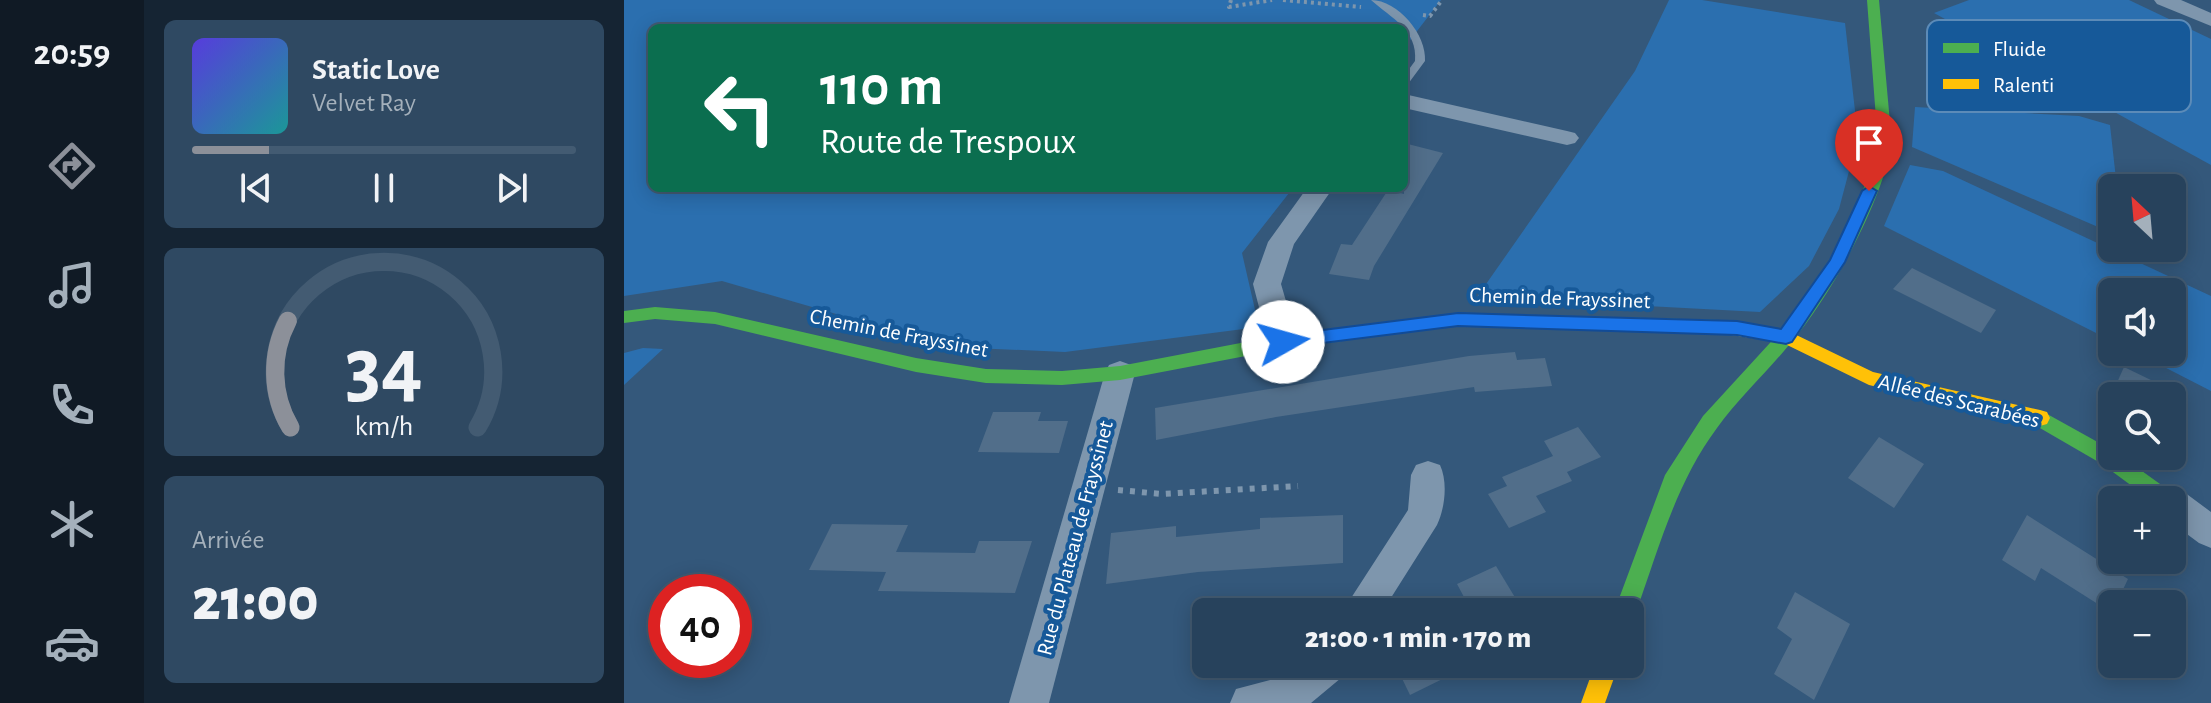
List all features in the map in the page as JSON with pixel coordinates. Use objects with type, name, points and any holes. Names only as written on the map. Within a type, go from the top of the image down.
[{"type":"street","points":[[1630,598],[1672,481],[1710,422],[1786,337],[1837,262],[1880,168],[1885,145],[1883,97],[1873,0]]},
{"type":"street","points":[[2164,0],[2211,20]]},
{"type":"street","points":[[1408,102],[1567,138]]},
{"type":"street","points":[[1283,342],[1267,284],[1281,242],[1317,192]]},
{"type":"street","name":"Chemin de Frayssinet","points":[[624,317],[655,313],[715,318],[916,365],[986,376],[1062,378],[1120,373],[1283,342],[1458,319],[1737,328],[1786,337]]},
{"type":"street","name":"Allée des Scarabées","points":[[1786,337],[1869,378],[2040,418],[2109,458],[2148,486]]},
{"type":"street","name":"Rue du Plateau de Frayssinet","points":[[1029,703],[1120,373]]},
{"type":"street","points":[[1370,598],[1425,514],[1428,475]]},
{"type":"street","name":"Allée des Scarabées","points":[[2186,514],[2211,532]]},
{"type":"street","points":[[1250,703],[1287,697],[1310,678]]},
{"type":"street","points":[[1593,703],[1602,678]]},
{"type":"lane","points":[[1376,0],[1404,24]]},
{"type":"lane","points":[[1408,27],[1421,44],[1419,62],[1408,77]]},
{"type":"path","points":[[1231,0],[1229,7],[1272,0]]},
{"type":"path","points":[[1089,488],[1162,494],[1298,486]]},
{"type":"shaded area","points":[[624,0],[1441,0],[1408,43],[1408,24],[648,24],[648,192],[1290,192],[1242,253],[1259,327],[1065,352],[950,347],[722,281],[624,296]]},
{"type":"shaded area","points":[[1669,0],[1702,0],[1845,23],[1858,137],[1839,209],[1809,266],[1760,312],[1477,297],[1635,71]]},
{"type":"shaded area","points":[[1969,0],[2129,0],[2171,20],[1947,20],[1934,13]]},
{"type":"shaded area","points":[[2191,29],[2211,39],[2211,165],[2114,112],[2191,112]]},
{"type":"shaded area","points":[[1915,107],[1927,108],[1927,112],[2079,116],[2110,125],[2115,174],[2098,174],[2098,227],[1912,147]]},
{"type":"shaded area","points":[[1910,165],[1943,171],[2098,243],[2098,262],[2138,262],[2172,278],[2098,278],[2098,334],[1884,226]]},
{"type":"shaded area","points":[[2186,284],[2211,296],[2211,391],[2162,366],[2186,366]]},
{"type":"shaded area","points":[[643,348],[663,349],[624,385],[624,353]]},
{"type":"building","points":[[1408,144],[1443,153],[1374,266],[1369,280],[1329,274],[1341,244],[1352,245],[1387,192],[1408,192]]},
{"type":"building","points":[[1912,268],[1996,310],[1981,333],[1893,289]]},
{"type":"building","points":[[1515,352],[1517,360],[1545,358],[1552,386],[1475,392],[1474,387],[1276,417],[1156,440],[1155,408],[1469,356]]},
{"type":"building","points":[[2124,367],[2155,382],[2117,382]]},
{"type":"building","points":[[993,412],[1041,412],[1038,421],[1068,421],[1059,453],[978,452]]},
{"type":"building","points":[[1578,427],[1601,457],[1567,472],[1572,481],[1536,496],[1546,512],[1509,528],[1488,494],[1507,486],[1502,477],[1553,456],[1544,441]]},
{"type":"building","points":[[1879,437],[1924,464],[1894,508],[1848,478]]},
{"type":"building","points":[[1343,515],[1343,563],[1198,572],[1106,584],[1111,533],[1176,526],[1176,537],[1260,529],[1260,518]]},
{"type":"building","points":[[2027,515],[2098,560],[2098,574],[2120,574],[2128,579],[2123,590],[2098,590],[2098,604],[2041,568],[2035,581],[2002,560]]},
{"type":"building","points":[[832,524],[908,525],[896,552],[975,553],[979,541],[1032,541],[1015,593],[878,591],[886,572],[809,570]]},
{"type":"building","points":[[1496,566],[1515,598],[1464,598],[1457,584]]},
{"type":"building","points":[[1795,592],[1850,624],[1814,700],[1774,674],[1792,639],[1777,628]]},
{"type":"building","points":[[1402,678],[1445,678],[1410,695]]},
{"type":"traffic: fast","points":[[1630,598],[1672,481],[1710,422],[1786,337],[1837,262],[1880,168],[1885,145],[1873,0]]},
{"type":"traffic: fast","points":[[624,317],[655,313],[715,318],[916,365],[986,376],[1062,378],[1120,373],[1283,342],[1458,319],[1718,327]]},
{"type":"traffic: fast","points":[[2040,418],[2109,458],[2148,486]]},
{"type":"traffic: slow","points":[[1718,327],[1786,337],[1869,378],[2040,418]]},
{"type":"traffic: slow","points":[[1593,703],[1602,678]]},
{"type":"route","points":[[1283,342],[1458,319],[1737,328],[1786,337],[1837,262],[1869,191]]}]
